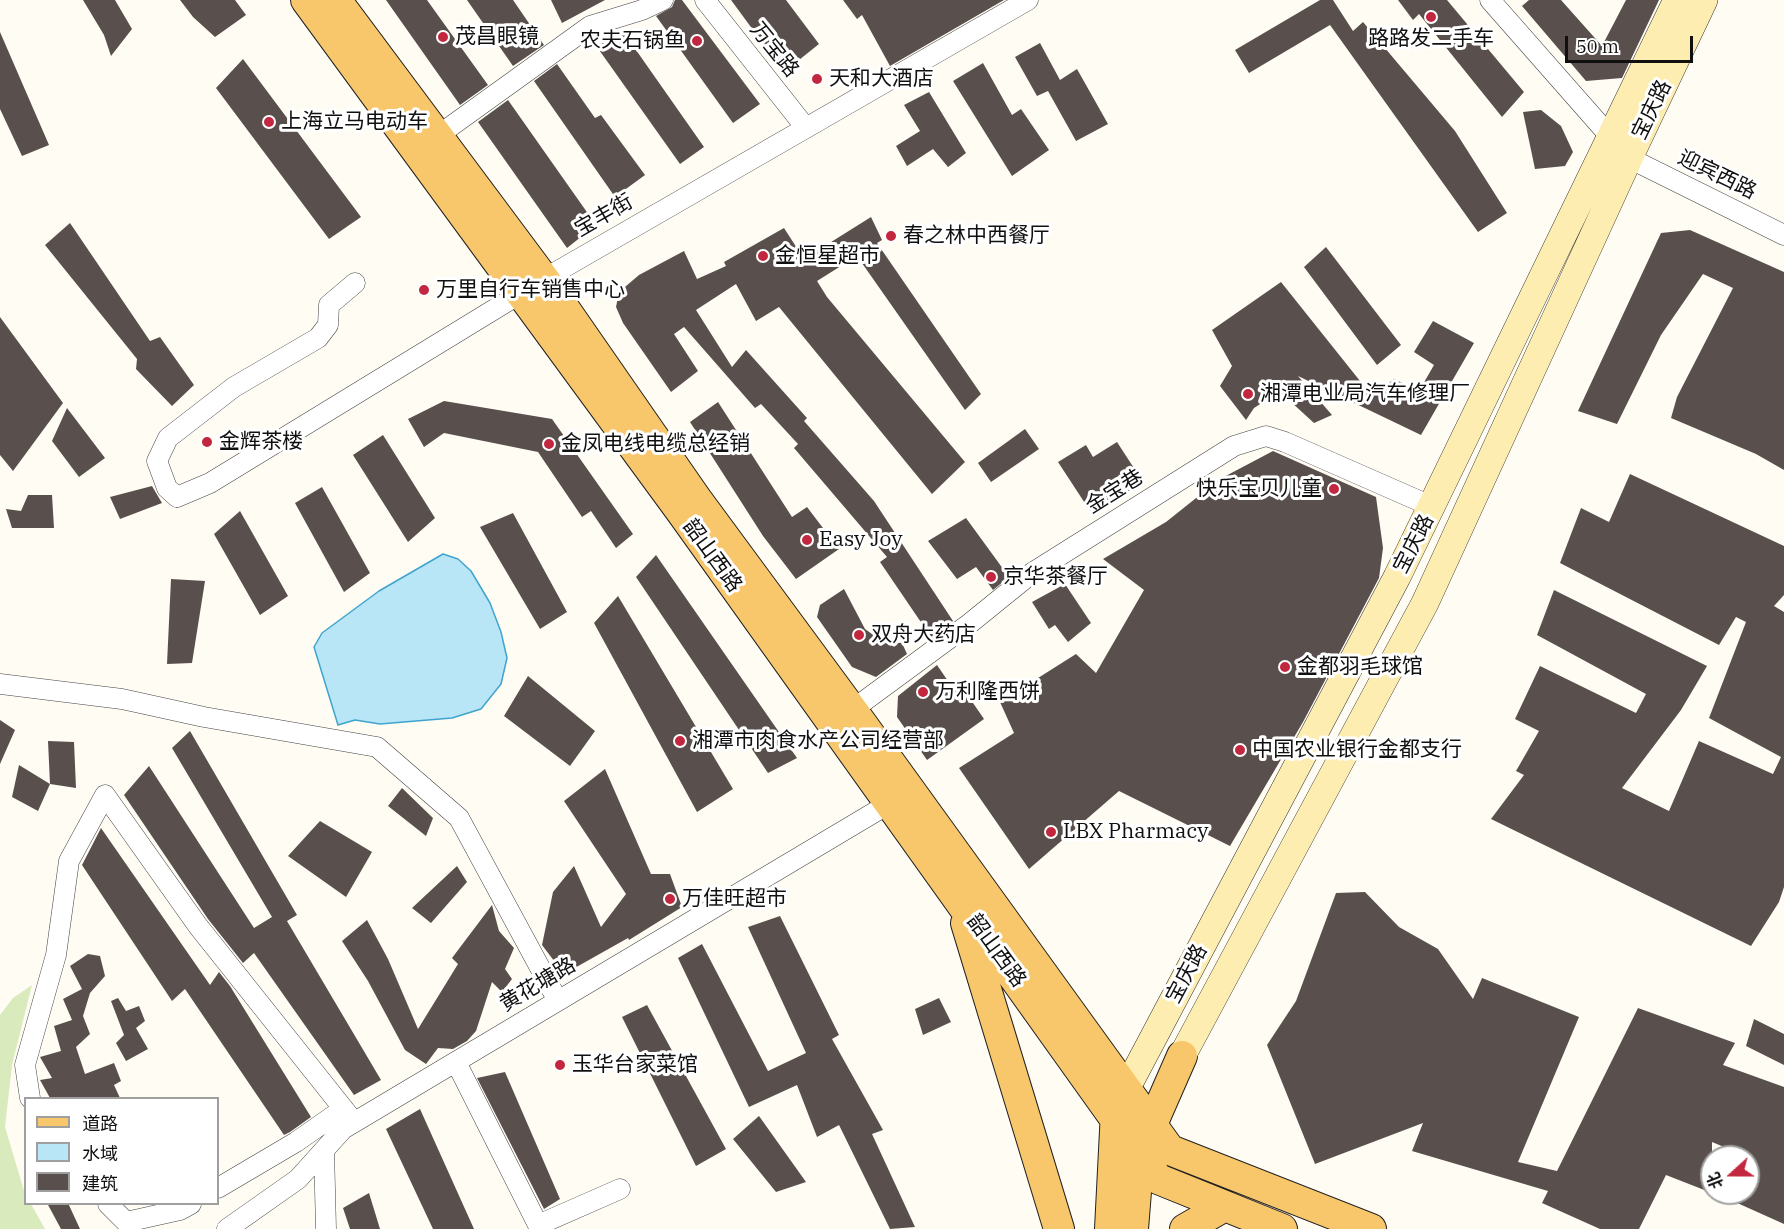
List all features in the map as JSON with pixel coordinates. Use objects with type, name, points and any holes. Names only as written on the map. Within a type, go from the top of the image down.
[{"type":"main road","name":"韶山西路","points":[[306,0],[533,286],[698,501],[852,710],[1124,1095]]},
{"type":"main road","name":"韶山西路","points":[[336,0],[436,137],[533,286],[959,900],[1124,1095]]},
{"type":"main road","points":[[959,900],[1059,1229]]},
{"type":"main road","points":[[1133,1229],[1134,1191],[1139,1154],[1150,1124],[1182,1056]]},
{"type":"main road","points":[[1124,1095],[1170,1150],[1371,1229]]},
{"type":"main road","points":[[1124,1095],[1139,1154],[1158,1179],[1282,1229]]},
{"type":"main road","points":[[1110,1229],[1124,1095]]},
{"type":"main road","points":[[1185,1229],[1225,1206]]},
{"type":"street","points":[[436,137],[590,26],[642,10],[663,0]]},
{"type":"street","name":"万宝路","points":[[705,0],[806,128]]},
{"type":"street","name":"宝丰街","points":[[355,283],[329,305],[328,325],[318,338],[234,387],[168,438],[157,461],[167,488],[177,496],[210,483],[533,286],[1028,0]]},
{"type":"street","points":[[1490,0],[1629,158]]},
{"type":"street","name":"宝庆路","points":[[1124,1095],[1342,685],[1432,507],[1609,136],[1677,0]]},
{"type":"street","name":"宝庆路","points":[[1182,1056],[1425,603],[1704,0]]},
{"type":"street","name":"迎宾西路","points":[[1629,158],[1784,235]]},
{"type":"street","name":"金宝巷","points":[[852,710],[1032,573],[1234,446],[1266,436],[1285,442],[1432,507]]},
{"type":"street","points":[[0,684],[122,699],[204,717],[377,747],[459,818],[558,1002]]},
{"type":"street","points":[[30,1097],[26,1065],[56,955],[69,861],[105,795],[198,926],[348,1115],[296,1142],[219,1187]]},
{"type":"street","name":"黄花塘路","points":[[227,1229],[298,1179],[343,1129],[348,1115],[456,1062],[890,803]]},
{"type":"street","points":[[456,1062],[538,1225],[620,1189]]},
{"type":"street","points":[[324,1150],[326,1229]]},
{"type":"street","points":[[110,1205],[126,1222],[180,1210],[188,1205]]},
{"type":"green space","points":[[32,985],[12,1065],[5,1127],[24,1191],[24,1205],[32,1205],[45,1229],[0,1229],[0,1015],[13,998]]},
{"type":"water","points":[[443,554],[458,559],[471,571],[490,603],[501,632],[507,658],[501,684],[481,709],[452,718],[380,724],[355,720],[338,725],[314,647],[322,633],[379,591]]},
{"type":"building","points":[[83,0],[115,0],[132,29],[111,56],[104,35]]},
{"type":"building","points":[[180,0],[235,0],[246,15],[215,37],[193,17]]},
{"type":"building","points":[[386,0],[427,0],[488,85],[460,105]]},
{"type":"building","points":[[467,0],[513,0],[544,45],[513,66]]},
{"type":"building","points":[[551,0],[605,0],[562,23]]},
{"type":"building","points":[[675,0],[682,0],[760,104],[733,123],[656,16],[672,7]]},
{"type":"building","points":[[731,0],[786,0],[819,44],[784,72]]},
{"type":"building","points":[[843,0],[1004,0],[890,66],[862,15],[857,19]]},
{"type":"building","points":[[1320,0],[1333,0],[1353,31],[1363,22],[1455,131],[1507,213],[1478,232],[1330,25],[1249,73],[1235,50]]},
{"type":"building","points":[[1398,0],[1447,0],[1524,92],[1502,117],[1419,14],[1413,20]]},
{"type":"building","points":[[1529,0],[1561,0],[1602,46],[1626,0],[1659,0],[1622,78],[1586,81],[1522,6]]},
{"type":"building","points":[[622,30],[704,147],[680,164],[597,47]]},
{"type":"building","points":[[0,32],[49,145],[22,156],[0,109]]},
{"type":"building","points":[[1040,43],[1060,80],[1077,69],[1108,124],[1076,141],[1048,91],[1037,96],[1015,57]]},
{"type":"building","points":[[243,59],[361,217],[329,239],[216,88]]},
{"type":"building","points":[[983,63],[1012,115],[1021,109],[1049,150],[1012,176],[953,81]]},
{"type":"building","points":[[557,64],[595,118],[601,115],[645,175],[615,197],[534,81]]},
{"type":"building","points":[[929,92],[966,153],[948,167],[933,149],[907,166],[896,146],[920,131],[904,105]]},
{"type":"building","points":[[508,100],[596,225],[567,248],[478,122]]},
{"type":"building","points":[[1541,110],[1561,126],[1573,152],[1565,166],[1535,169],[1523,112]]},
{"type":"building","points":[[871,217],[882,240],[877,243],[981,394],[965,410],[857,256],[817,281],[827,297],[965,462],[932,494],[779,307],[756,321],[736,284],[696,310],[732,367],[746,350],[807,418],[804,421],[874,501],[953,621],[931,637],[880,562],[887,557],[794,448],[798,444],[761,404],[755,408],[684,327],[674,334],[698,371],[671,392],[623,323],[616,307],[619,292],[639,275],[684,251],[697,279],[726,266],[724,262],[784,228],[804,259]]},
{"type":"building","points":[[70,223],[150,341],[160,337],[194,385],[172,406],[136,369],[137,359],[45,245]]},
{"type":"building","points":[[1690,230],[1784,272],[1784,470],[1756,454],[1671,418],[1677,397],[1733,288],[1703,274],[1661,335],[1617,424],[1578,411],[1661,233]]},
{"type":"building","points":[[1326,247],[1401,345],[1377,365],[1304,267]]},
{"type":"building","points":[[1281,282],[1372,396],[1394,379],[1419,391],[1434,365],[1414,352],[1433,321],[1474,343],[1421,435],[1298,376],[1332,415],[1314,423],[1291,402],[1271,397],[1254,408],[1246,420],[1220,386],[1232,366],[1212,330]]},
{"type":"building","points":[[0,317],[63,403],[13,471],[0,455]]},
{"type":"building","points":[[444,401],[552,419],[633,534],[616,548],[591,511],[582,517],[538,452],[444,433],[424,447],[408,419]]},
{"type":"building","points":[[718,402],[792,517],[807,507],[839,549],[796,579],[763,536],[690,422]]},
{"type":"building","points":[[67,408],[105,458],[79,477],[52,441]]},
{"type":"building","points":[[1025,429],[1039,449],[991,482],[978,463]]},
{"type":"building","points":[[383,435],[435,518],[408,542],[353,455]]},
{"type":"building","points":[[1117,442],[1143,482],[1092,514],[1058,462],[1086,445],[1093,457]]},
{"type":"building","points":[[1273,451],[1376,497],[1383,548],[1379,578],[1303,722],[1230,846],[1119,791],[1029,869],[959,768],[1014,733],[1000,702],[1076,654],[1096,673],[1144,590],[1103,559],[1166,522],[1220,479]]},
{"type":"building","points":[[1630,474],[1784,546],[1784,595],[1774,606],[1784,612],[1784,887],[1779,902],[1751,946],[1491,819],[1524,775],[1516,771],[1539,731],[1515,719],[1540,666],[1636,713],[1646,694],[1537,635],[1554,590],[1707,666],[1681,710],[1622,788],[1669,811],[1699,741],[1773,774],[1781,757],[1709,718],[1746,622],[1736,617],[1719,645],[1560,563],[1581,508],[1609,522]]},
{"type":"building","points":[[152,486],[162,503],[120,519],[110,497]]},
{"type":"building","points":[[322,487],[370,573],[344,592],[295,503]]},
{"type":"building","points":[[28,495],[52,495],[54,528],[12,528],[6,509],[21,511]]},
{"type":"building","points":[[240,511],[288,596],[260,615],[214,534]]},
{"type":"building","points":[[513,513],[567,612],[540,629],[480,527]]},
{"type":"building","points":[[966,518],[1009,577],[993,590],[976,567],[957,579],[928,541]]},
{"type":"building","points":[[656,555],[797,758],[768,773],[636,577]]},
{"type":"building","points":[[171,579],[205,581],[192,663],[167,664]]},
{"type":"building","points":[[1065,584],[1091,623],[1068,642],[1055,625],[1049,629],[1032,602]]},
{"type":"building","points":[[844,589],[865,629],[883,642],[902,643],[907,654],[876,677],[852,667],[817,617],[820,605]]},
{"type":"building","points":[[618,596],[733,789],[697,812],[594,623]]},
{"type":"building","points":[[937,665],[950,684],[960,684],[984,719],[927,760],[897,717],[898,696]]},
{"type":"building","points":[[528,676],[595,731],[570,766],[504,716]]},
{"type":"building","points":[[0,720],[15,730],[0,764]]},
{"type":"building","points":[[190,731],[297,915],[287,921],[381,1080],[354,1095],[254,953],[243,963],[208,919],[124,795],[149,766],[254,928],[272,917],[172,748]]},
{"type":"building","points":[[48,741],[74,742],[76,788],[50,784]]},
{"type":"building","points":[[19,765],[50,784],[38,811],[12,797]]},
{"type":"building","points":[[605,769],[651,874],[670,874],[682,907],[629,940],[628,938],[564,974],[542,945],[553,892],[574,866],[601,927],[626,894],[564,801]]},
{"type":"building","points":[[402,788],[433,818],[426,836],[388,806]]},
{"type":"building","points":[[320,821],[372,852],[346,897],[288,856]]},
{"type":"building","points":[[101,828],[210,985],[219,972],[230,986],[311,1117],[290,1132],[284,1135],[185,989],[172,1001],[82,865]]},
{"type":"building","points":[[457,866],[467,882],[431,923],[412,908]]},
{"type":"building","points":[[1365,892],[1399,927],[1438,949],[1473,999],[1482,978],[1579,1017],[1518,1162],[1557,1171],[1638,1008],[1735,1043],[1723,1065],[1784,1087],[1784,1224],[1742,1205],[1760,1205],[1760,1145],[1719,1145],[1712,1142],[1712,1145],[1700,1145],[1700,1188],[1666,1175],[1639,1229],[1600,1229],[1542,1203],[1548,1191],[1412,1151],[1423,1123],[1315,1164],[1267,1045],[1296,1001],[1336,893]]},
{"type":"building","points":[[492,905],[499,931],[514,948],[505,969],[512,979],[502,992],[492,982],[476,1031],[467,1041],[453,1049],[438,1048],[426,1064],[405,1050],[368,981],[342,941],[367,920],[388,959],[418,1029],[458,964],[452,958]]},
{"type":"building","points":[[780,916],[839,1035],[832,1039],[883,1130],[872,1134],[915,1227],[890,1229],[839,1125],[817,1137],[797,1085],[749,1107],[678,958],[702,944],[768,1071],[806,1053],[748,927]]},
{"type":"building","points":[[88,954],[100,956],[105,976],[90,993],[83,1016],[90,1034],[76,1047],[85,1074],[114,1063],[121,1081],[114,1085],[120,1097],[49,1097],[40,1080],[52,1078],[40,1057],[61,1051],[54,1026],[72,1020],[63,999],[82,989],[70,966]]},
{"type":"building","points":[[118,998],[126,1011],[139,1006],[145,1021],[136,1028],[148,1049],[126,1061],[116,1043],[124,1035],[111,1001]]},
{"type":"building","points":[[939,998],[951,1022],[923,1035],[915,1009]]},
{"type":"building","points":[[647,1005],[726,1149],[696,1166],[622,1017]]},
{"type":"building","points":[[1754,1019],[1784,1034],[1784,1065],[1746,1046]]},
{"type":"building","points":[[505,1072],[560,1199],[544,1209],[477,1078]]},
{"type":"building","points":[[420,1109],[474,1229],[433,1229],[386,1129]]},
{"type":"building","points":[[759,1116],[806,1182],[776,1192],[733,1139]]},
{"type":"building","points":[[369,1193],[380,1229],[350,1229],[343,1208]]},
{"type":"building","points":[[48,1205],[69,1205],[80,1229],[61,1229]]},
{"type":"place","name":"路路发二手车","points":[[1431,17]]},
{"type":"place","name":"茂昌眼镜","points":[[443,37]]},
{"type":"place","name":"农夫石锅鱼","points":[[697,41]]},
{"type":"place","name":"天和大酒店","points":[[817,79]]},
{"type":"place","name":"上海立马电动车","points":[[269,122]]},
{"type":"place","name":"春之林中西餐厅","points":[[891,236]]},
{"type":"place","name":"金恒星超市","points":[[763,256]]},
{"type":"place","name":"万里自行车销售中心","points":[[424,290]]},
{"type":"place","name":"湘潭电业局汽车修理厂","points":[[1248,394]]},
{"type":"place","name":"金辉茶楼","points":[[207,442]]},
{"type":"place","name":"金凤电线电缆总经销","points":[[549,444]]},
{"type":"place","name":"快乐宝贝儿童","points":[[1334,489]]},
{"type":"place","name":"Easy Joy","points":[[807,540]]},
{"type":"place","name":"京华茶餐厅","points":[[991,577]]},
{"type":"place","name":"双舟大药店","points":[[859,635]]},
{"type":"place","name":"金都羽毛球馆","points":[[1285,667]]},
{"type":"place","name":"万利隆西饼","points":[[923,692]]},
{"type":"place","name":"湘潭市肉食水产公司经营部","points":[[680,741]]},
{"type":"place","name":"中国农业银行金都支行","points":[[1240,750]]},
{"type":"place","name":"LBX Pharmacy","points":[[1051,832]]},
{"type":"place","name":"万佳旺超市","points":[[670,899]]},
{"type":"place","name":"玉华台家菜馆","points":[[560,1065]]}]
